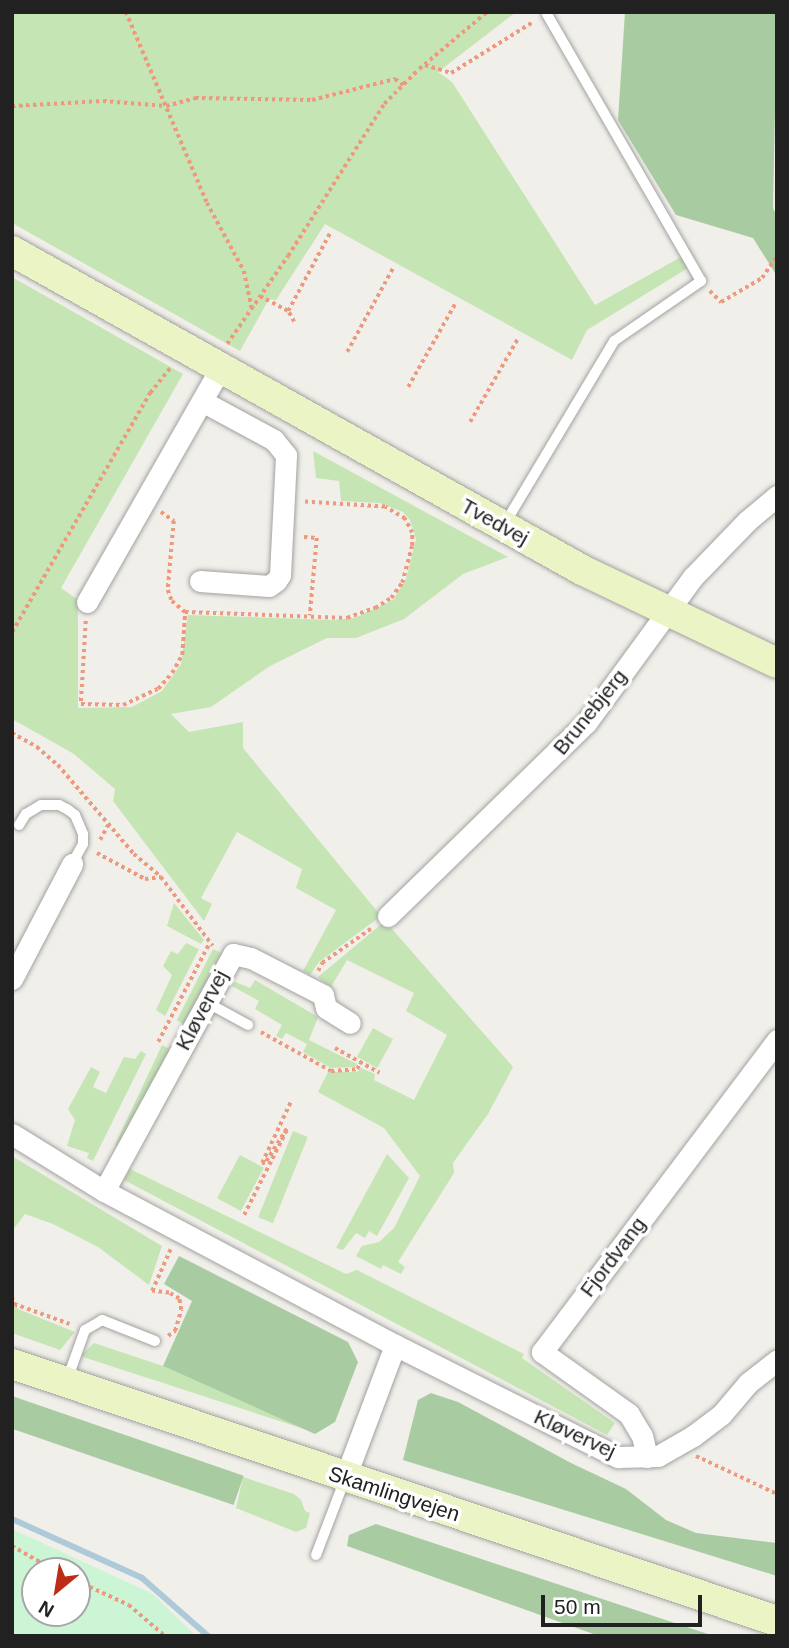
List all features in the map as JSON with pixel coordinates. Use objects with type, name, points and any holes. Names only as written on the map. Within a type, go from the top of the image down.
[{"type":"street","name":"Tvedvej","points":[[12,251],[503,527],[667,613],[777,663]]},
{"type":"street","points":[[87,601],[202,401],[217,365]]},
{"type":"street","points":[[200,581],[269,586],[280,575],[286,455],[274,440],[202,401]]},
{"type":"street","name":"Brunebjerg","points":[[388,916],[586,723],[693,577],[747,521],[777,496]]},
{"type":"street","points":[[12,979],[72,864]]},
{"type":"street","name":"Kløvervej","points":[[104,1191],[233,954],[251,958],[323,995],[326,1008],[350,1023]]},
{"type":"street","name":"Fjordvang","points":[[647,1457],[642,1436],[629,1414],[542,1352],[777,1040]]},
{"type":"street","name":"Kløvervej","points":[[12,1134],[104,1191],[395,1345],[618,1457],[658,1456],[679,1444],[721,1415],[748,1383],[777,1360]]},
{"type":"street","points":[[345,1478],[395,1345]]},
{"type":"street","name":"Skamlingvejen","points":[[12,1364],[777,1621]]},
{"type":"lane","points":[[503,527],[614,341],[701,281],[547,14]]},
{"type":"lane","points":[[19,825],[26,814],[41,805],[59,805],[67,809],[75,815],[83,834],[83,844],[72,864]]},
{"type":"lane","points":[[206,1002],[248,1025]]},
{"type":"lane","points":[[66,1383],[85,1330],[102,1320],[155,1341]]},
{"type":"lane","points":[[316,1555],[345,1478]]},
{"type":"path","points":[[126,12],[207,204],[244,271],[252,308]]},
{"type":"path","points":[[217,365],[384,104],[486,12]]},
{"type":"path","points":[[425,65],[451,73],[547,14]]},
{"type":"path","points":[[12,106],[103,101],[166,106],[195,98],[312,100],[395,79],[405,86]]},
{"type":"path","points":[[288,311],[330,233]]},
{"type":"path","points":[[701,281],[721,302],[762,278],[777,256]]},
{"type":"path","points":[[347,352],[393,268]]},
{"type":"path","points":[[260,296],[288,311],[294,322]]},
{"type":"path","points":[[408,387],[455,304]]},
{"type":"path","points":[[470,422],[517,340]]},
{"type":"path","points":[[12,632],[150,393],[186,348]]},
{"type":"path","points":[[282,535],[317,538],[310,616]]},
{"type":"path","points":[[87,601],[81,704],[123,705],[158,689],[182,655],[185,612]]},
{"type":"path","points":[[12,733],[37,747],[58,765],[134,854],[161,877],[209,944],[233,954]]},
{"type":"path","points":[[97,846],[108,824]]},
{"type":"path","points":[[72,864],[88,863],[94,851],[145,879],[161,877]]},
{"type":"path","points":[[309,988],[322,963],[388,916]]},
{"type":"path","points":[[248,1025],[331,1071],[357,1069],[361,1062]]},
{"type":"path","points":[[335,1048],[380,1073]]},
{"type":"path","points":[[244,1216],[287,1129],[265,1164],[262,1163],[291,1101]]},
{"type":"path","points":[[155,1341],[165,1339],[175,1331],[181,1310],[179,1299],[169,1293],[152,1292],[179,1230]]},
{"type":"path","points":[[12,1296],[14,1304],[85,1330]]},
{"type":"path","points":[[679,1444],[699,1458],[777,1494]]},
{"type":"path","points":[[12,1546],[31,1557]]},
{"type":"path","points":[[91,1587],[130,1605],[165,1636]]},
{"type":"green space","points":[[12,12],[516,12],[438,72],[452,82],[595,305],[681,257],[688,268],[587,330],[572,360],[325,224],[276,300],[269,299],[240,351],[12,223]]},
{"type":"green space","points":[[625,12],[777,12],[773,208],[777,217],[777,276],[753,238],[676,215],[618,120]]},
{"type":"green space","points":[[12,277],[183,374],[61,588],[78,600],[78,708],[132,707],[162,691],[181,664],[188,615],[334,620],[355,618],[393,600],[406,579],[416,539],[410,520],[403,512],[380,503],[341,501],[339,481],[316,478],[313,451],[508,557],[463,574],[404,619],[356,638],[327,638],[270,666],[211,707],[171,714],[189,732],[243,722],[243,748],[381,916],[319,962],[310,975],[303,971],[336,910],[296,888],[302,869],[237,832],[201,898],[212,904],[204,921],[113,801],[115,789],[74,754],[12,719]]},
{"type":"green space","points":[[174,903],[204,940],[201,944],[167,926]]},
{"type":"green space","points":[[385,921],[513,1067],[488,1114],[453,1163],[454,1173],[398,1262],[405,1267],[401,1274],[383,1265],[381,1269],[356,1256],[362,1246],[379,1242],[394,1228],[420,1176],[384,1128],[318,1092],[328,1072],[357,1072],[361,1068],[375,1074],[374,1080],[414,1100],[447,1035],[406,1011],[414,993],[347,960],[331,987],[318,977]]},
{"type":"green space","points":[[186,943],[199,949],[165,1016],[156,1010],[172,975],[163,966],[171,951],[178,954]]},
{"type":"green space","points":[[213,949],[221,953],[185,1024],[177,1020]]},
{"type":"green space","points":[[255,980],[318,1017],[309,1040],[357,1064],[355,1067],[331,1068],[303,1052],[307,1044],[286,1033],[282,1039],[276,1036],[282,1025],[255,1009],[259,1001],[230,985],[233,981],[250,988]]},
{"type":"green space","points":[[373,1028],[393,1039],[377,1068],[357,1057]]},
{"type":"green space","points":[[162,1045],[171,1050],[119,1147],[115,1145]]},
{"type":"green space","points":[[141,1051],[146,1054],[93,1161],[87,1158],[89,1153],[67,1146],[75,1120],[68,1109],[91,1067],[100,1072],[93,1087],[106,1093],[124,1057],[135,1059]]},
{"type":"green space","points":[[293,1131],[308,1137],[273,1223],[258,1217]]},
{"type":"green space","points":[[387,1154],[409,1178],[377,1236],[369,1231],[365,1238],[356,1233],[343,1250],[336,1248]]},
{"type":"green space","points":[[240,1155],[264,1168],[241,1211],[217,1198]]},
{"type":"green space","points":[[12,1156],[162,1246],[149,1285],[98,1247],[53,1224],[25,1214],[12,1231]]},
{"type":"green space","points":[[130,1169],[346,1274],[357,1270],[524,1354],[522,1358],[615,1423],[607,1435],[124,1180]]},
{"type":"green space","points":[[179,1256],[348,1342],[358,1362],[335,1422],[315,1434],[163,1366],[192,1301],[164,1284]]},
{"type":"green space","points":[[12,1298],[18,1309],[75,1332],[60,1350],[12,1333]]},
{"type":"green space","points":[[94,1343],[163,1366],[307,1430],[80,1356]]},
{"type":"green space","points":[[431,1393],[458,1402],[571,1463],[626,1489],[666,1520],[696,1533],[777,1543],[777,1576],[403,1460],[418,1400]]},
{"type":"green space","points":[[12,1396],[244,1476],[234,1505],[12,1429]]},
{"type":"green space","points":[[243,1477],[294,1494],[301,1500],[305,1511],[310,1513],[306,1528],[296,1532],[236,1508]]},
{"type":"green space","points":[[376,1524],[714,1636],[599,1636],[347,1546],[349,1535]]},
{"type":"green space","points":[[12,1529],[73,1557],[21,1557],[21,1627],[91,1627],[91,1565],[153,1594],[196,1636],[12,1636]]},
{"type":"waterway","points":[[12,1519],[142,1578],[208,1636]]}]
